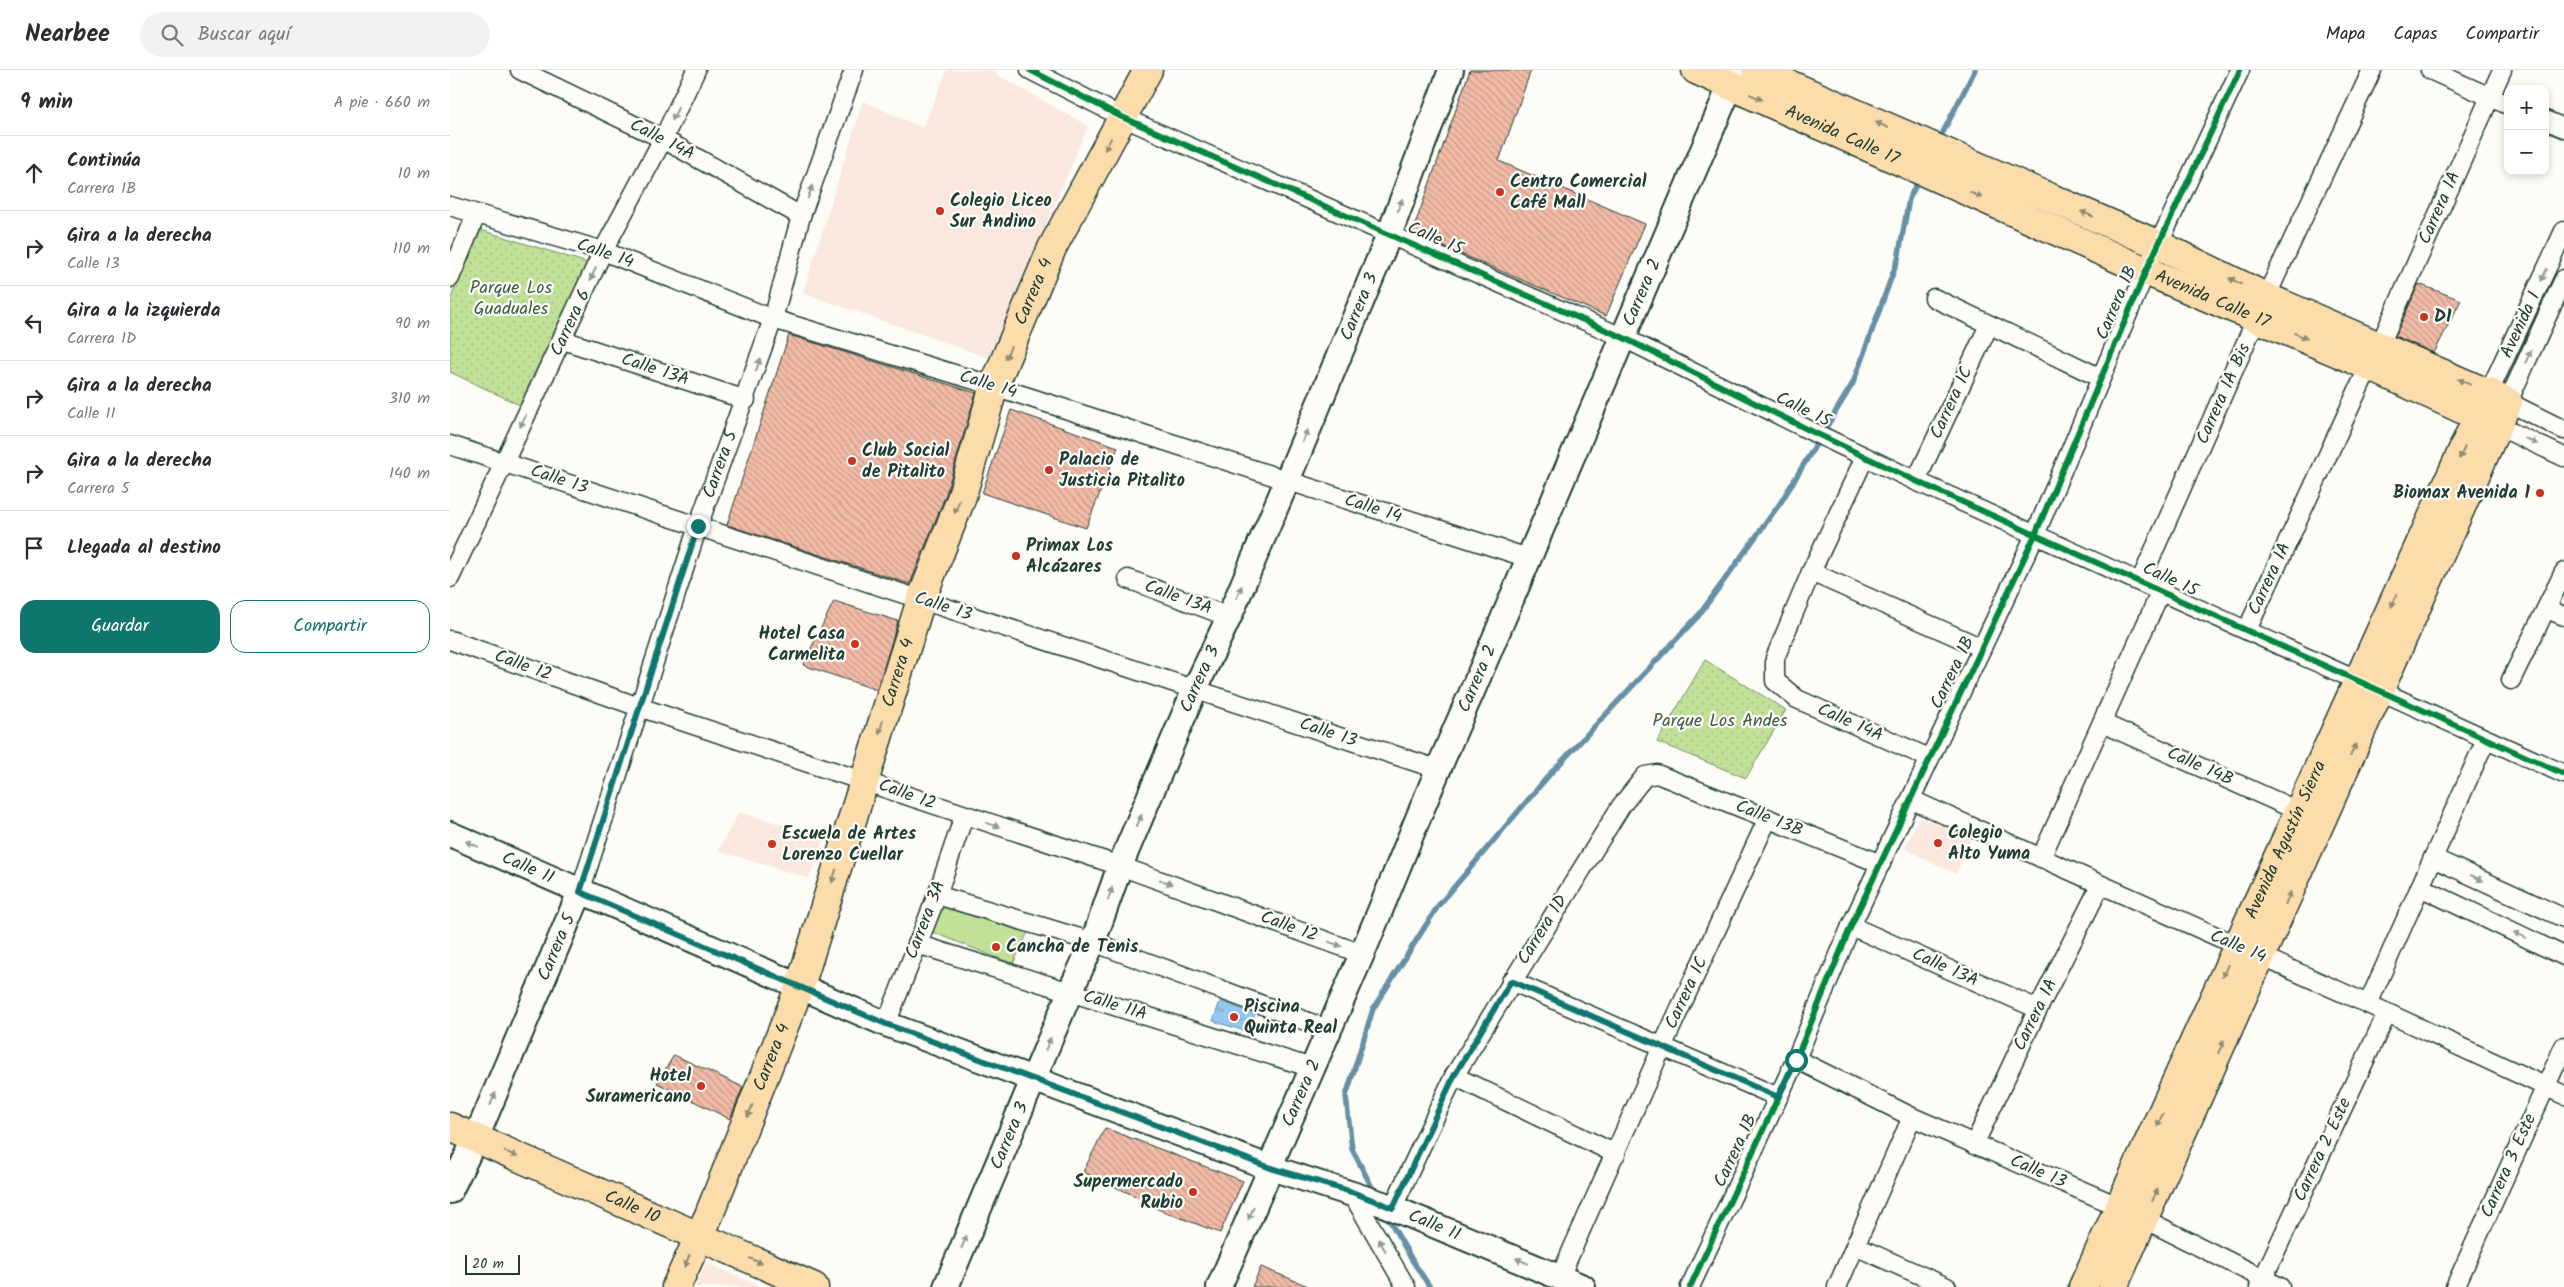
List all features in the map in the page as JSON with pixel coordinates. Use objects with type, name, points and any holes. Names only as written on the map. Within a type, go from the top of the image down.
[{"type":"main road","name":"Carrera 4","points":[[676,1287],[800,986],[921,600],[961,499],[994,386],[1052,248],[1148,70]]},
{"type":"main road","name":"Carrera 3","points":[[946,1287],[1070,992],[1094,942],[1120,866],[1194,689],[1229,617],[1389,235],[1451,70]]},
{"type":"main road","name":"Avenida Calle 17","points":[[1696,70],[1734,78],[1929,160],[2159,245],[2262,307]]},
{"type":"main road","name":"Avenida Calle 17","points":[[1756,70],[2146,271],[2262,307],[2494,409]]},
{"type":"main road","name":"Carrera 2","points":[[1219,1287],[1271,1168],[1273,1159],[1327,1029],[1362,954],[1437,769],[1471,694],[1734,78]]},
{"type":"main road","name":"Avenida Agustín Sierra","points":[[2113,1287],[2262,957],[2368,687],[2494,409]]},
{"type":"main road","name":"Avenida Agustín Sierra","points":[[2082,1287],[2120,1207],[2298,811],[2368,687]]},
{"type":"main road","name":"Calle 11","points":[[450,834],[886,1024],[1271,1168],[1356,1194],[1388,1206],[1583,1287]]},
{"type":"main road","name":"Carrera 5","points":[[450,1191],[476,1138],[580,892]]},
{"type":"main road","name":"Calle 10","points":[[450,1127],[814,1287]]},
{"type":"street","name":"Calle 14A","points":[[520,70],[663,139],[801,216]]},
{"type":"street","name":"Carrera 6","points":[[450,578],[604,251],[663,139],[696,70]]},
{"type":"street","name":"Carrera 5","points":[[580,892],[698,526],[746,400],[773,319],[801,216],[854,70]]},
{"type":"street","name":"Calle 15","points":[[1030,70],[1122,118],[1624,338],[1916,481],[2140,582],[2160,593],[2247,630],[2368,687],[2564,774]]},
{"type":"street","name":"Carrera 1B","points":[[1690,1287],[1796,1060],[1851,926],[1912,800],[1929,758],[2035,535],[2146,271],[2240,70]]},
{"type":"street","name":"Carrera 1A Bis","points":[[2140,582],[2262,307],[2372,70]]},
{"type":"street","points":[[2430,70],[2504,103]]},
{"type":"street","name":"Carrera 1A","points":[[2247,630],[2374,356],[2502,70]]},
{"type":"street","points":[[2549,122],[2564,128]]},
{"type":"street","name":"Calle 14","points":[[450,206],[604,251],[773,319],[994,386],[1528,558]]},
{"type":"street","points":[[450,278],[476,215]]},
{"type":"street","name":"Avenida 1","points":[[2494,409],[2564,231]]},
{"type":"street","name":"Avenida 1","points":[[2494,409],[2564,279]]},
{"type":"street","points":[[1934,298],[2101,378]]},
{"type":"street","name":"Carrera 1C","points":[[1916,481],[1988,325]]},
{"type":"street","name":"Calle 13A","points":[[563,340],[746,400]]},
{"type":"street","name":"Avenida Calle 17","points":[[2494,409],[2564,430]]},
{"type":"street","name":"Avenida Calle 17","points":[[2494,409],[2564,457]]},
{"type":"street","name":"Calle 13","points":[[450,445],[1437,769]]},
{"type":"street","points":[[1865,457],[1811,572],[1982,648]]},
{"type":"street","name":"Calle 14A","points":[[1811,572],[1775,658],[1775,681],[1797,699],[1929,758]]},
{"type":"street","points":[[2511,680],[2564,572]]},
{"type":"street","name":"Calle 13A","points":[[1128,579],[1229,617]]},
{"type":"street","points":[[2041,858],[2160,593]]},
{"type":"street","points":[[2547,609],[2564,616]]},
{"type":"street","name":"Calle 12","points":[[450,640],[639,707],[865,780],[964,816],[1120,866],[1362,954]]},
{"type":"street","name":"Calle 14B","points":[[2102,723],[2298,811]]},
{"type":"street","points":[[2368,1004],[2486,739]]},
{"type":"street","name":"Calle 13B","points":[[1657,774],[1881,864]]},
{"type":"street","name":"Carrera 1D","points":[[1388,1206],[1454,1076],[1511,981],[1620,806],[1645,776],[1657,774]]},
{"type":"street","name":"Calle 14","points":[[1912,800],[2100,886],[2368,1004],[2564,1095]]},
{"type":"street","name":"Carrera 3A","points":[[886,1024],[937,895],[964,816]]},
{"type":"street","name":"Carrera 1C","points":[[1560,1277],[1663,1046],[1768,818]]},
{"type":"street","points":[[2433,858],[2564,918]]},
{"type":"street","name":"Carrera 1A","points":[[1974,1144],[2038,1009],[2100,886]]},
{"type":"street","points":[[2420,887],[2564,956]]},
{"type":"street","points":[[937,895],[1094,942],[1327,1029]]},
{"type":"street","name":"Calle 13A","points":[[1851,926],[2038,1009]]},
{"type":"street","name":"Calle 11A","points":[[917,944],[1312,1068]]},
{"type":"street","points":[[1511,981],[1778,1097]]},
{"type":"street","name":"Carrera 2 Este","points":[[2261,1283],[2387,1013]]},
{"type":"street","name":"Carrera 3 Este","points":[[2455,1287],[2564,1046]]},
{"type":"street","name":"Calle 13","points":[[1796,1060],[1912,1117],[2120,1207],[2261,1283],[2280,1287]]},
{"type":"street","points":[[1454,1076],[1616,1154]]},
{"type":"street","points":[[1837,1287],[1912,1117]]},
{"type":"street","points":[[1356,1194],[1406,1287]]},
{"type":"street","points":[[1855,1246],[1947,1287]]},
{"type":"shaded area","name":"Colegio Liceo Sur Andino","points":[[947,70],[989,70],[1088,126],[989,358],[803,293],[863,101],[923,128]]},
{"type":"shaded area","name":"Escuela de Artes Lorenzo Cuellar","points":[[739,812],[825,837],[809,878],[718,851]]},
{"type":"shaded area","name":"Colegio Alto Yuma","points":[[1919,817],[1972,837],[1956,874],[1905,849]]},
{"type":"shaded area","points":[[706,1263],[762,1287],[695,1287]]},
{"type":"green space","name":"Parque Los Guaduales","points":[[481,230],[588,263],[524,407],[450,372],[450,300]]},
{"type":"green space","name":"Parque Los Andes","points":[[1705,660],[1786,710],[1746,778],[1657,742]]},
{"type":"green space","name":"Cancha de Tenis","points":[[943,899],[1030,928],[1013,964],[930,931]]},
{"type":"water","name":"Piscina Quinta Real","points":[[1220,1001],[1255,1014],[1248,1032],[1213,1021]]},
{"type":"building","name":"Centro Comercial Café Mall","points":[[1470,70],[1531,70],[1499,161],[1645,224],[1606,316],[1412,233]]},
{"type":"building","name":"D1","points":[[2419,284],[2461,300],[2434,353],[2395,336]]},
{"type":"building","name":"Club Social de Pitalito","points":[[789,335],[976,393],[946,494],[910,584],[727,525]]},
{"type":"building","name":"Palacio de Justicia Pitalito","points":[[1011,410],[1118,447],[1086,528],[982,493]]},
{"type":"building","name":"Hotel Casa Carmelita","points":[[834,601],[898,621],[877,690],[803,665]]},
{"type":"building","name":"Hotel Suramericano","points":[[674,1055],[743,1087],[730,1119],[657,1083]]},
{"type":"building","points":[[1105,1128],[1243,1181],[1220,1233],[1142,1203],[1144,1200],[1083,1172]]},
{"type":"building","points":[[1261,1267],[1308,1286],[1308,1287],[1252,1287]]},
{"type":"waterway","points":[[1938,142],[1975,70]]},
{"type":"waterway","points":[[1376,1195],[1352,1149],[1346,1096],[1373,1009],[1438,906],[1550,774],[1699,615],[1781,502],[1853,383],[1898,259],[1909,199],[1920,177]]},
{"type":"waterway","points":[[1386,1214],[1430,1287]]},
{"type":"cycle path","points":[[1030,70],[1122,117],[1624,338],[1916,481],[2564,774]]},
{"type":"cycle path","points":[[1690,1287],[1796,1059],[1851,926],[2035,535],[2146,271],[2240,70]]},
{"type":"place","name":"Centro Comercial Café Mall","points":[[1500,192]]},
{"type":"place","name":"Colegio Liceo Sur Andino","points":[[940,211]]},
{"type":"place","name":"D1","points":[[2424,317]]},
{"type":"place","name":"Club Social de Pitalito","points":[[852,461]]},
{"type":"place","name":"Palacio de Justicia Pitalito","points":[[1049,470]]},
{"type":"place","name":"Biomax Avenida 1","points":[[2540,493]]},
{"type":"place","name":"Primax Los Alcázares","points":[[1016,556]]},
{"type":"place","name":"Hotel Casa Carmelita","points":[[855,644]]},
{"type":"place","name":"Colegio Alto Yuma","points":[[1938,843]]},
{"type":"place","name":"Escuela de Artes Lorenzo Cuellar","points":[[772,844]]},
{"type":"place","name":"Cancha de Tenis","points":[[996,947]]},
{"type":"place","name":"Piscina Quinta Real","points":[[1234,1017]]},
{"type":"place","name":"Hotel Suramericano","points":[[701,1086]]},
{"type":"place","name":"Supermercado Rubio","points":[[1193,1192]]},
{"type":"route","points":[[698,526],[580,892],[886,1024],[1271,1168],[1352,1192],[1393,1208],[1454,1076],[1511,981],[1778,1097],[1796,1060]]}]
